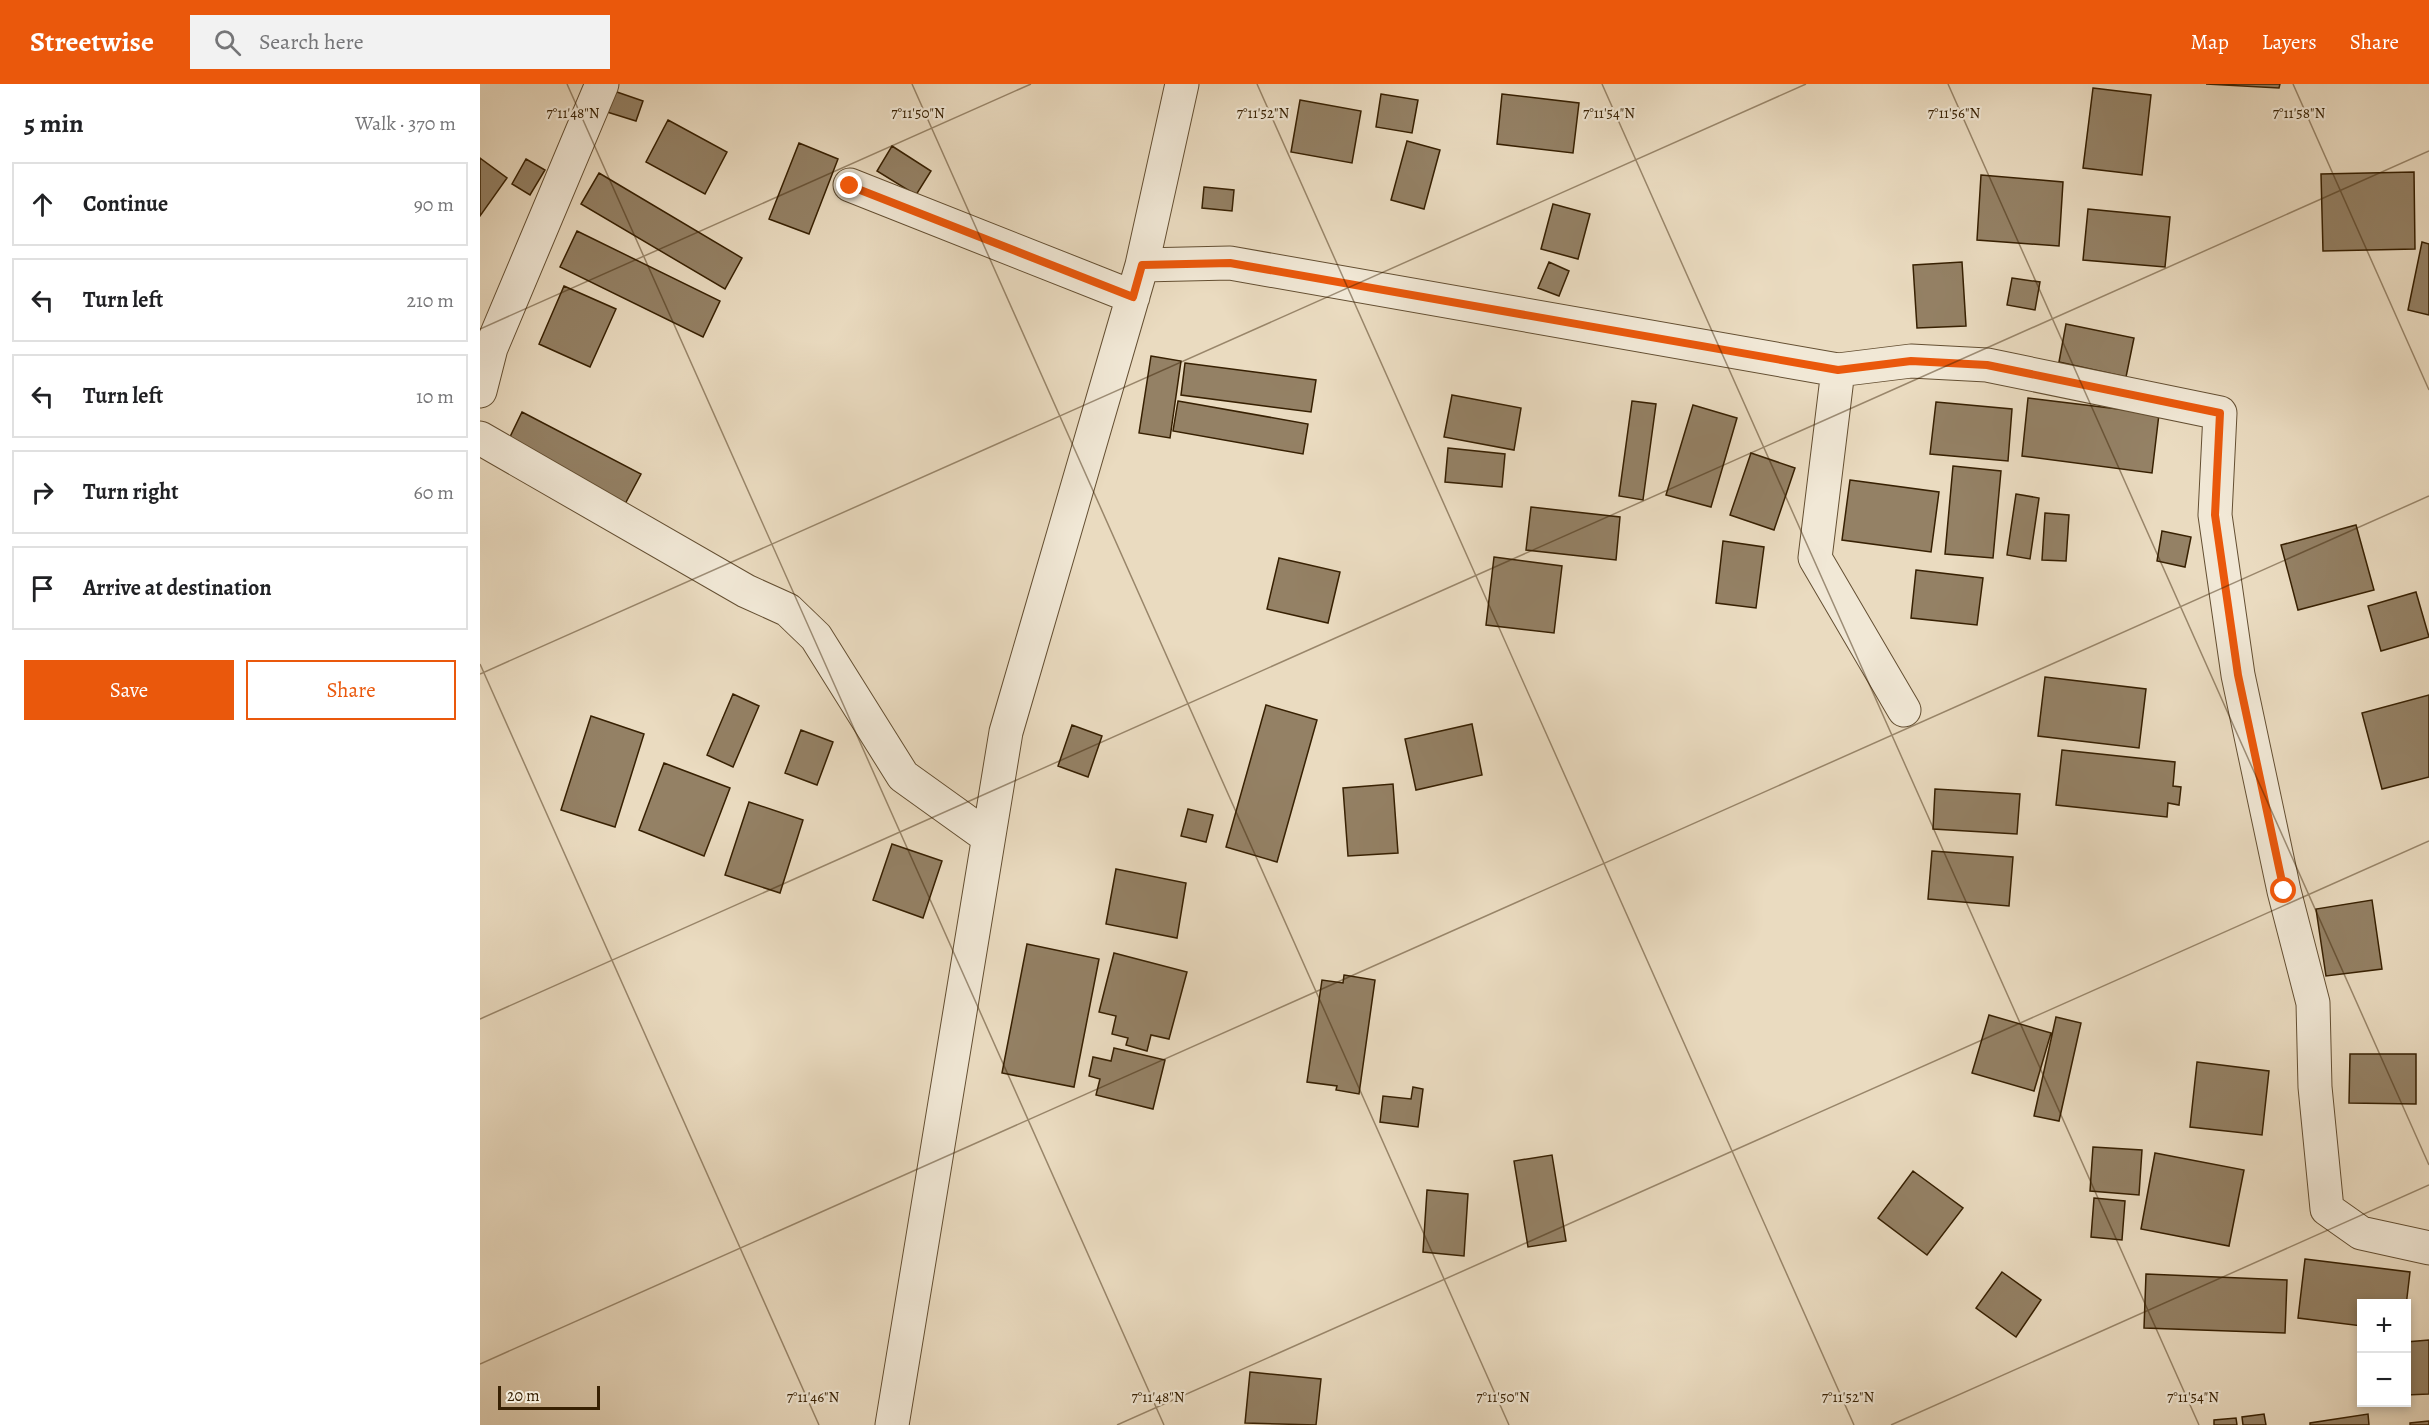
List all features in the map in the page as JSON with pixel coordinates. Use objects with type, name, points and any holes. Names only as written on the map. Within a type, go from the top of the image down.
[{"type":"street","points":[[480,391],[486,345],[602,84]]},
{"type":"street","points":[[892,1425],[1006,732],[1142,265],[1182,84]]},
{"type":"street","points":[[850,186],[1133,297]]},
{"type":"street","points":[[1142,265],[1230,263],[1838,370],[1911,361],[1987,365],[2220,413],[2215,515],[2238,675],[2284,891],[2313,1003],[2315,1087],[2327,1209],[2361,1233],[2429,1248]]},
{"type":"street","points":[[1838,370],[1815,558],[1904,710]]},
{"type":"street","points":[[480,438],[746,591],[788,610],[816,637],[903,776],[988,837]]},
{"type":"building","points":[[2206,84],[2280,84],[2279,88]]},
{"type":"building","points":[[2093,88],[2151,95],[2142,175],[2083,168]]},
{"type":"building","points":[[614,91],[643,101],[636,121],[607,112]]},
{"type":"building","points":[[1381,94],[1418,100],[1412,133],[1376,127]]},
{"type":"building","points":[[1502,94],[1579,103],[1573,153],[1497,144]]},
{"type":"building","points":[[1300,100],[1361,111],[1352,163],[1291,152]]},
{"type":"building","points":[[668,120],[727,152],[705,194],[646,162]]},
{"type":"building","points":[[1407,141],[1440,150],[1424,209],[1391,200]]},
{"type":"building","points":[[799,143],[838,159],[809,234],[769,219]]},
{"type":"building","points":[[892,146],[931,171],[916,195],[877,171]]},
{"type":"building","points":[[480,158],[507,178],[480,216]]},
{"type":"building","points":[[526,159],[545,170],[530,195],[512,184]]},
{"type":"building","points":[[2414,172],[2415,249],[2323,251],[2321,174]]},
{"type":"building","points":[[599,173],[742,258],[725,289],[581,204]]},
{"type":"building","points":[[1981,175],[2063,182],[2059,246],[1977,240]]},
{"type":"building","points":[[1204,187],[1234,190],[1232,211],[1202,208]]},
{"type":"building","points":[[1553,204],[1590,214],[1578,259],[1541,249]]},
{"type":"building","points":[[2088,209],[2170,217],[2165,267],[2083,260]]},
{"type":"building","points":[[577,231],[720,301],[703,337],[560,267]]},
{"type":"building","points":[[2422,242],[2429,244],[2429,315],[2408,310]]},
{"type":"building","points":[[1549,262],[1569,271],[1559,296],[1538,288]]},
{"type":"building","points":[[1962,262],[1966,326],[1917,328],[1913,265]]},
{"type":"building","points":[[2012,278],[2040,282],[2035,310],[2007,305]]},
{"type":"building","points":[[564,286],[616,309],[590,367],[539,344]]},
{"type":"building","points":[[2066,324],[2134,338],[2126,377],[2059,362]]},
{"type":"building","points":[[1151,356],[1181,361],[1170,438],[1139,433]]},
{"type":"building","points":[[1185,363],[1316,380],[1311,412],[1181,395]]},
{"type":"building","points":[[1452,395],[1521,408],[1514,450],[1444,437]]},
{"type":"building","points":[[2028,398],[2159,414],[2152,473],[2022,456]]},
{"type":"building","points":[[1178,401],[1308,424],[1303,454],[1173,431]]},
{"type":"building","points":[[1632,401],[1656,404],[1643,500],[1619,496]]},
{"type":"building","points":[[1936,402],[2012,409],[2008,461],[1930,454]]},
{"type":"building","points":[[1693,405],[1737,418],[1711,507],[1666,495]]},
{"type":"building","points":[[522,412],[641,474],[625,504],[507,443]]},
{"type":"building","points":[[1448,448],[1505,454],[1502,487],[1445,482]]},
{"type":"building","points":[[1751,453],[1795,468],[1774,530],[1730,515]]},
{"type":"building","points":[[1953,466],[2001,471],[1993,558],[1945,554]]},
{"type":"building","points":[[1850,480],[1939,492],[1931,552],[1842,540]]},
{"type":"building","points":[[2016,494],[2039,498],[2030,559],[2007,555]]},
{"type":"building","points":[[1531,507],[1620,517],[1616,560],[1526,550]]},
{"type":"building","points":[[2045,513],[2069,515],[2066,561],[2042,560]]},
{"type":"building","points":[[2356,525],[2374,590],[2298,610],[2281,545]]},
{"type":"building","points":[[2162,531],[2191,537],[2185,567],[2157,561]]},
{"type":"building","points":[[1723,541],[1764,547],[1756,608],[1716,603]]},
{"type":"building","points":[[1494,557],[1562,566],[1554,633],[1486,625]]},
{"type":"building","points":[[1279,558],[1340,572],[1328,623],[1267,609]]},
{"type":"building","points":[[1916,570],[1983,578],[1977,625],[1911,618]]},
{"type":"building","points":[[2416,592],[2429,637],[2381,651],[2368,606]]},
{"type":"building","points":[[2045,677],[2146,689],[2139,748],[2038,736]]},
{"type":"building","points":[[733,694],[759,706],[733,767],[707,755]]},
{"type":"building","points":[[2429,695],[2429,777],[2382,789],[2362,713]]},
{"type":"building","points":[[1266,705],[1317,720],[1277,862],[1226,847]]},
{"type":"building","points":[[591,716],[644,734],[615,827],[561,810]]},
{"type":"building","points":[[1472,724],[1482,775],[1416,790],[1405,739]]},
{"type":"building","points":[[1072,725],[1102,736],[1088,777],[1058,766]]},
{"type":"building","points":[[801,730],[833,742],[817,785],[785,773]]},
{"type":"building","points":[[2062,750],[2175,762],[2173,786],[2181,787],[2179,805],[2168,803],[2167,817],[2056,805]]},
{"type":"building","points":[[664,763],[730,788],[704,856],[639,830]]},
{"type":"building","points":[[1393,784],[1398,853],[1348,856],[1343,788]]},
{"type":"building","points":[[1935,789],[2020,794],[2017,834],[1933,829]]},
{"type":"building","points":[[749,802],[803,820],[780,893],[725,875]]},
{"type":"building","points":[[1188,809],[1213,815],[1206,842],[1181,836]]},
{"type":"building","points":[[892,844],[942,861],[923,918],[873,900]]},
{"type":"building","points":[[1932,851],[2013,857],[2009,906],[1928,899]]},
{"type":"building","points":[[1116,869],[1186,883],[1177,938],[1106,924]]},
{"type":"building","points":[[2372,900],[2382,969],[2326,976],[2316,909]]},
{"type":"building","points":[[1027,944],[1099,959],[1074,1087],[1002,1073]]},
{"type":"building","points":[[1114,953],[1187,972],[1169,1039],[1151,1035],[1147,1051],[1126,1045],[1128,1038],[1112,1034],[1116,1016],[1099,1012]]},
{"type":"building","points":[[1344,975],[1375,980],[1359,1094],[1336,1090],[1337,1086],[1307,1082],[1322,980],[1343,983]]},
{"type":"building","points":[[1989,1015],[2051,1033],[2034,1091],[1972,1073]]},
{"type":"building","points":[[2056,1017],[2081,1023],[2059,1121],[2034,1116]]},
{"type":"building","points":[[1114,1048],[1165,1060],[1153,1109],[1096,1095],[1100,1079],[1089,1076],[1093,1057],[1111,1061]]},
{"type":"building","points":[[2350,1054],[2416,1054],[2416,1104],[2349,1103]]},
{"type":"building","points":[[2197,1062],[2269,1071],[2262,1135],[2190,1127]]},
{"type":"building","points":[[1413,1087],[1423,1089],[1418,1127],[1380,1122],[1383,1096],[1411,1099]]},
{"type":"building","points":[[2093,1147],[2142,1150],[2139,1195],[2090,1191]]},
{"type":"building","points":[[2155,1153],[2244,1170],[2229,1246],[2141,1229]]},
{"type":"building","points":[[1552,1155],[1566,1241],[1528,1247],[1514,1161]]},
{"type":"building","points":[[1913,1171],[1963,1208],[1927,1255],[1878,1218]]},
{"type":"building","points":[[1427,1190],[1468,1194],[1464,1256],[1423,1252]]},
{"type":"building","points":[[2094,1198],[2125,1201],[2122,1240],[2091,1237]]},
{"type":"building","points":[[2305,1259],[2410,1272],[2407,1299],[2357,1299],[2357,1325],[2298,1318]]},
{"type":"building","points":[[2002,1272],[2041,1300],[2016,1337],[1976,1308]]},
{"type":"building","points":[[2146,1274],[2287,1280],[2285,1333],[2144,1328]]},
{"type":"building","points":[[2429,1340],[2429,1394],[2411,1395],[2411,1342]]},
{"type":"building","points":[[1250,1372],[1321,1379],[1316,1425],[1245,1423]]},
{"type":"building","points":[[2264,1414],[2266,1425],[2243,1425],[2242,1417]]},
{"type":"building","points":[[2368,1414],[2369,1425],[2310,1425],[2310,1423]]},
{"type":"building","points":[[2236,1418],[2237,1425],[2214,1425],[2214,1420]]},
{"type":"building","points":[[2429,1421],[2429,1425],[2410,1425],[2410,1423]]},
{"type":"route","points":[[850,186],[1133,297],[1142,265],[1230,263],[1838,370],[1911,361],[1987,365],[2024,370],[2220,413],[2215,515],[2238,675],[2284,891]]}]
